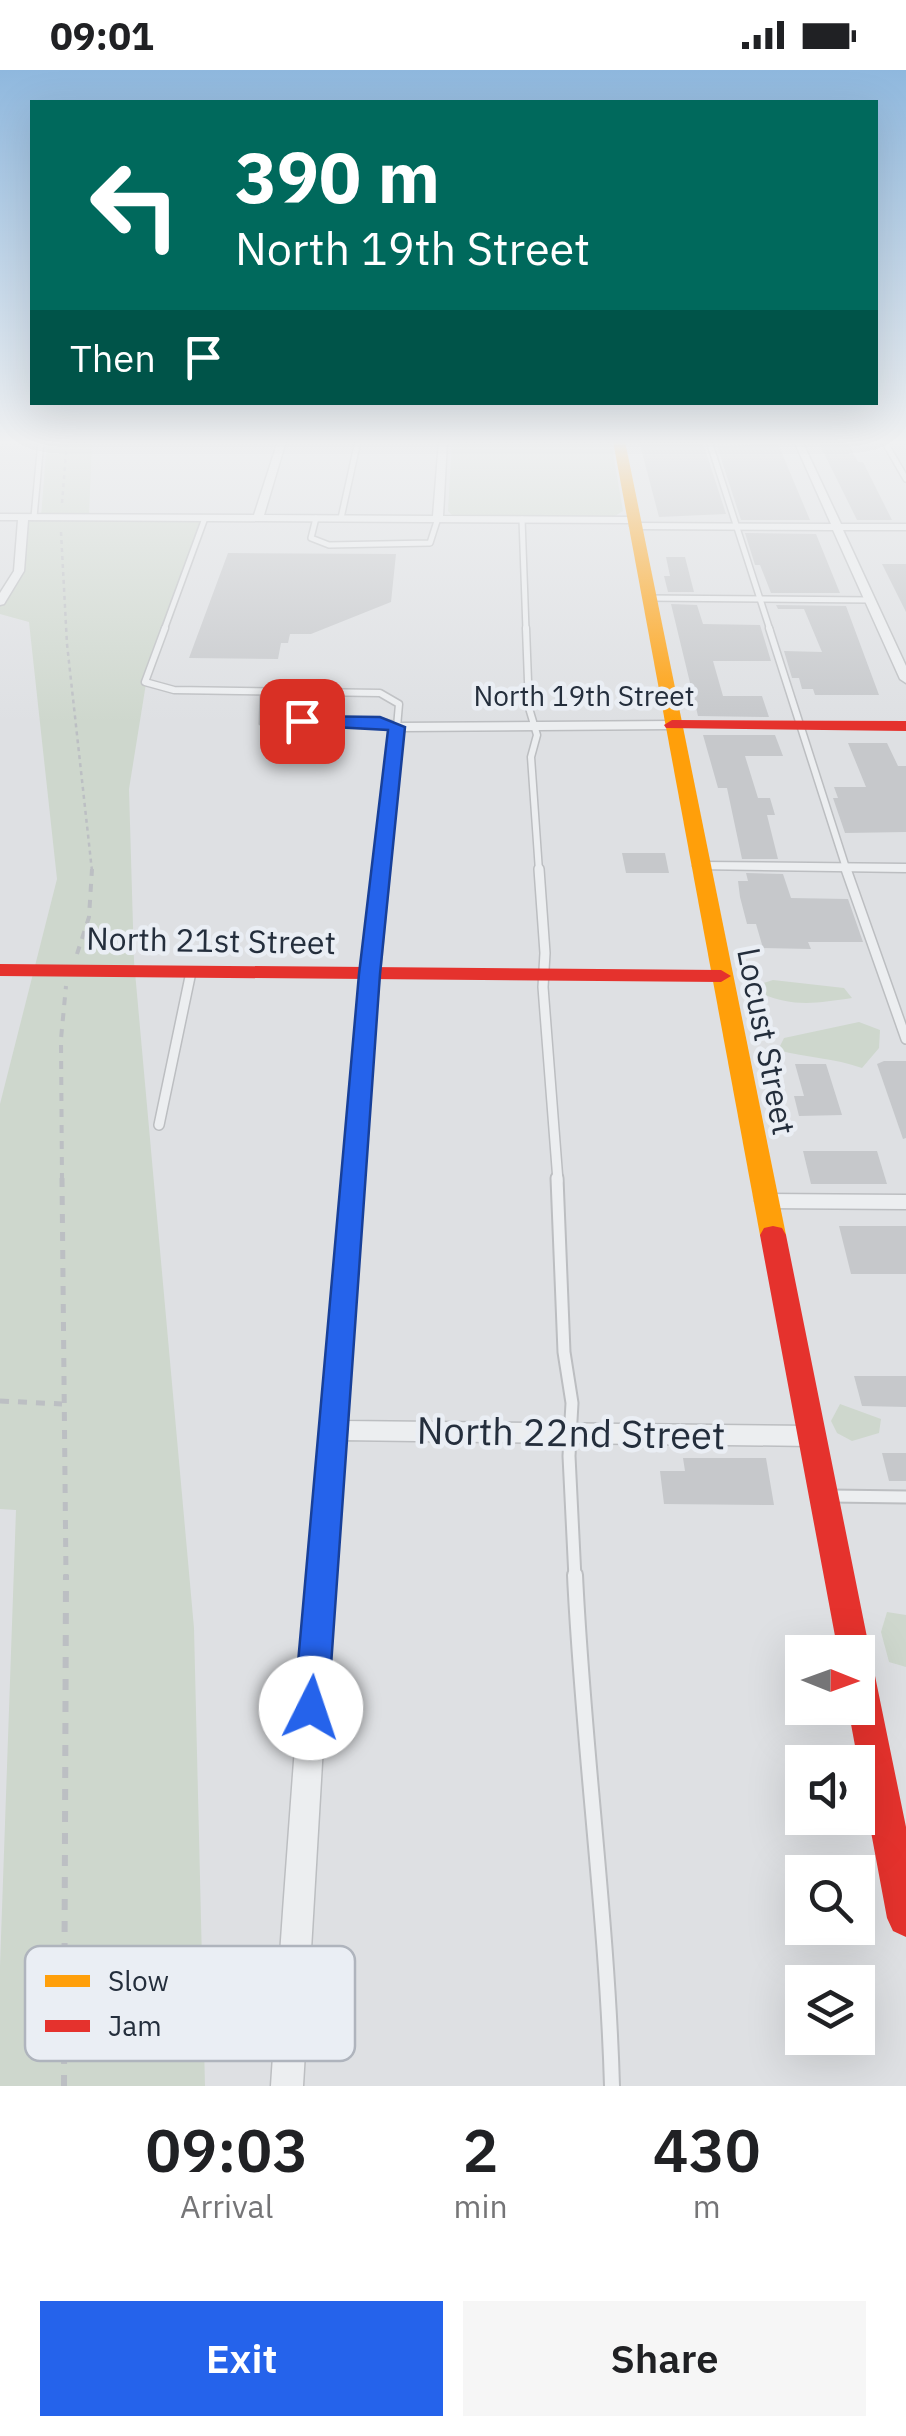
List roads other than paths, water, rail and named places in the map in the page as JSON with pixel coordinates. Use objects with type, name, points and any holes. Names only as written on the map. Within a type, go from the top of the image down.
[{"type":"street","points":[[0,602],[19,571],[25,535]]},
{"type":"street","name":"Locust Street","points":[[636,535],[851,1635]]},
{"type":"street","points":[[841,535],[906,678]]},
{"type":"street","name":"North 19th Street","points":[[268,691],[264,721],[380,722],[397,727],[906,726]]},
{"type":"street","points":[[297,1946],[332,1430],[370,974],[397,727]]},
{"type":"street","points":[[700,866],[906,868]]},
{"type":"street","name":"North 21st Street","points":[[0,970],[721,976]]},
{"type":"street","points":[[766,1201],[906,1202]]},
{"type":"street","name":"North 22nd Street","points":[[332,1430],[811,1436]]},
{"type":"street","points":[[868,1725],[906,1918]]},
{"type":"street","points":[[287,2086],[289,2061]]},
{"type":"lane","points":[[199,535],[145,682],[174,690],[380,693],[399,704],[397,727]]},
{"type":"lane","points":[[314,535],[313,541],[362,545],[430,543],[435,535]]},
{"type":"lane","points":[[523,535],[529,708],[537,736],[532,758],[532,792],[539,846],[564,1352],[572,1403],[582,1696],[610,2012],[612,2086]]},
{"type":"lane","points":[[739,535],[906,1039]]},
{"type":"lane","points":[[648,598],[870,600]]},
{"type":"lane","points":[[159,1125],[192,972]]},
{"type":"lane","points":[[823,1496],[906,1497]]}]
